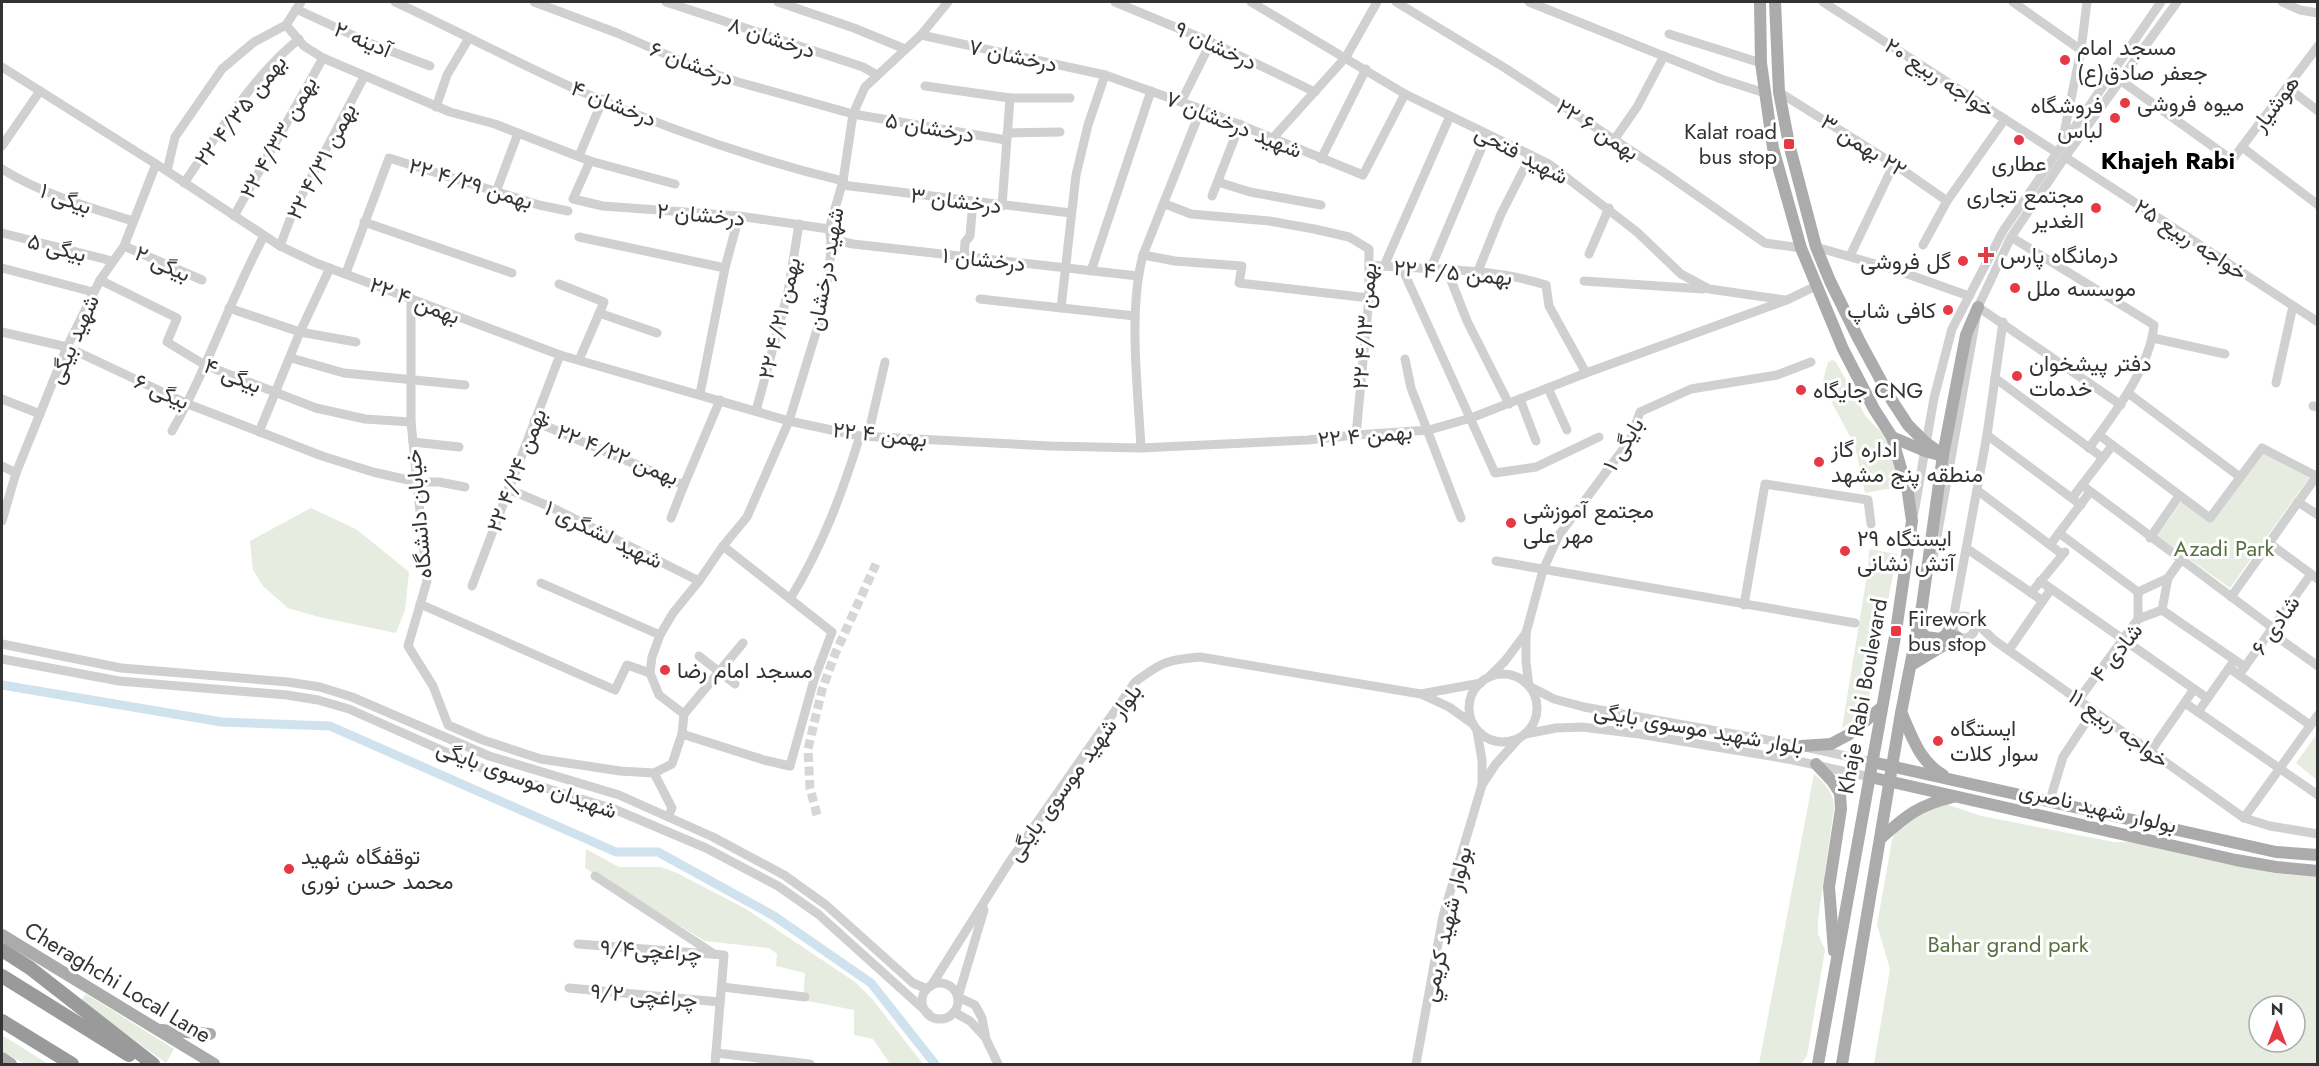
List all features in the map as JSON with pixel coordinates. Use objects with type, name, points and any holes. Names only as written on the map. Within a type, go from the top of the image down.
[{"type":"highway","points":[[2,950],[30,968],[153,1065]]},
{"type":"highway","points":[[2,976],[144,1065]]},
{"type":"highway","points":[[2,1022],[72,1065]]},
{"type":"main road","points":[[1760,2],[1761,63],[1773,148],[1801,248],[1847,357],[1874,409],[1892,437],[1908,492],[1912,520]]},
{"type":"main road","points":[[1774,2],[1779,92],[1789,144],[1816,247],[1854,330],[1892,399],[1925,447]]},
{"type":"main road","points":[[1922,606],[1943,455],[1966,335],[1978,307]]},
{"type":"main road","points":[[1892,437],[1943,455]]},
{"type":"main road","name":"Khaje Rabi Boulevard","points":[[1818,1065],[1870,777],[1912,520]]},
{"type":"main road","name":"Khaje Rabi Boulevard","points":[[1842,1065],[1901,713],[1922,606]]},
{"type":"main road","points":[[1917,628],[1926,637],[1940,639],[1946,635],[1960,633]]},
{"type":"main road","points":[[1911,665],[1960,633]]},
{"type":"main road","points":[[1801,746],[1831,744],[1848,735],[1881,708]]},
{"type":"main road","points":[[1901,713],[1914,743],[1931,768],[1952,780]]},
{"type":"main road","name":"بولوار شهید ناصری","points":[[1872,762],[2276,852],[2318,855]]},
{"type":"main road","points":[[1816,764],[1840,793],[1841,809],[1829,887],[1835,971]]},
{"type":"main road","name":"بولوار شهید ناصری","points":[[1870,777],[2236,860],[2318,871]]},
{"type":"main road","points":[[1881,838],[1911,812],[1933,802],[1958,796]]},
{"type":"main road","name":"Cheraghchi Local Lane","points":[[2,935],[214,1065]]},
{"type":"main road","points":[[158,1030],[210,1034]]},
{"type":"main road","points":[[2,1058],[11,1065]]},
{"type":"street","name":"درخشان ۴","points":[[395,2],[581,91],[698,138],[843,183]]},
{"type":"street","name":"درخشان ۶","points":[[534,2],[617,33],[697,68],[738,82],[853,114]]},
{"type":"street","name":"درخشان ۸","points":[[666,2],[863,67],[877,75]]},
{"type":"street","points":[[778,2],[854,28],[905,49]]},
{"type":"street","name":"شهید درخشان","points":[[650,673],[652,657],[660,635],[673,613],[747,517],[789,421],[822,312],[830,262],[830,234],[843,183],[853,114],[866,87],[921,35],[948,2]]},
{"type":"street","name":"درخشان ۹","points":[[1115,2],[1210,42],[1316,92]]},
{"type":"street","name":"شهید فتحی","points":[[1251,2],[1405,94],[1549,164],[1609,208],[1681,274],[1709,289],[1787,300]]},
{"type":"street","points":[[1272,139],[1346,57],[1377,2]]},
{"type":"street","name":"۲۲ بهمن ۶","points":[[1396,2],[1505,68],[1765,243],[1801,248]]},
{"type":"street","points":[[1529,2],[1721,79],[1765,93]]},
{"type":"street","name":"خواجه ربیع ۲۰","points":[[1823,2],[2005,119],[2061,151]]},
{"type":"street","points":[[2013,2],[2081,50]]},
{"type":"street","points":[[2061,151],[2081,50],[2087,2]]},
{"type":"street","name":"Khaje Rabi Boulevard","points":[[1912,520],[1944,354],[1952,329],[2003,231],[2061,151],[2161,2]]},
{"type":"street","name":"Khaje Rabi Boulevard","points":[[1922,606],[1937,544],[1978,307],[2012,237],[2061,151],[2120,80],[2177,2]]},
{"type":"street","points":[[2282,2],[2318,13]]},
{"type":"street","points":[[167,171],[175,137],[222,69],[254,42],[286,25],[298,5]]},
{"type":"street","name":"آدینه ۲","points":[[298,5],[372,44],[430,66]]},
{"type":"street","points":[[286,25],[304,46],[322,58],[436,107],[518,133],[591,161],[675,184]]},
{"type":"street","points":[[1669,34],[1761,63]]},
{"type":"street","name":"درخشان ۷","points":[[921,35],[1105,75]]},
{"type":"street","points":[[436,107],[447,75],[469,38]]},
{"type":"street","name":"۲۲ بهمن ۴/۳۵","points":[[184,183],[252,87],[280,55],[299,39]]},
{"type":"street","points":[[1181,102],[1210,42]]},
{"type":"street","name":"هوشیار","points":[[2120,80],[2232,160],[2318,46]]},
{"type":"street","points":[[1614,140],[1638,107],[1664,56]]},
{"type":"street","name":"۲۲ بهمن ۴/۳۳","points":[[234,216],[322,58]]},
{"type":"street","name":"۲۲ بهمن ۴","points":[[2,67],[167,171],[280,246],[330,268],[560,355],[789,421],[864,436],[1050,446],[1141,448],[1308,440],[1428,430],[1509,404],[1586,373],[1787,300],[1816,286]]},
{"type":"street","points":[[1321,159],[1366,69]]},
{"type":"street","points":[[1060,308],[1076,175],[1088,125],[1105,75]]},
{"type":"street","name":"شهید درخشان ۷","points":[[1105,75],[1202,109],[1363,175],[1405,94]]},
{"type":"street","name":"۲۲ بهمن ۴/۳۱","points":[[280,246],[292,214],[364,77]]},
{"type":"street","points":[[925,86],[1010,98],[1070,98]]},
{"type":"street","points":[[2287,87],[2318,111]]},
{"type":"street","points":[[2,146],[40,91]]},
{"type":"street","points":[[1091,271],[1151,91]]},
{"type":"street","name":"٢٢ بهمن ۳","points":[[1779,92],[1894,164],[1947,201]]},
{"type":"street","points":[[1002,206],[1010,98]]},
{"type":"street","points":[[579,156],[603,99]]},
{"type":"street","points":[[1141,448],[1135,316],[1137,276],[1143,255],[1202,109]]},
{"type":"street","name":"درخشان ۵","points":[[853,114],[1006,136],[1060,132]]},
{"type":"street","points":[[1384,266],[1450,116]]},
{"type":"street","points":[[1923,245],[1947,201],[2005,119]]},
{"type":"street","points":[[1212,196],[1240,124]]},
{"type":"street","points":[[496,192],[518,133]]},
{"type":"street","points":[[1430,270],[1487,135]]},
{"type":"street","points":[[2242,147],[2318,206]]},
{"type":"street","name":"خواجه ربیع ۲۵","points":[[2061,151],[2318,322]]},
{"type":"street","points":[[1478,271],[1501,214],[1531,155]]},
{"type":"street","name":"۲۲ بهمن ۴/۲۹","points":[[346,273],[389,158],[539,205],[568,211]]},
{"type":"street","name":"درخشان ۲","points":[[591,161],[573,199],[603,206],[739,216],[799,224],[830,234]]},
{"type":"street","name":"شهید بیگی","points":[[2,521],[16,473],[67,347],[93,292],[124,246],[156,164]]},
{"type":"street","points":[[1850,256],[1894,164]]},
{"type":"street","name":"بیگی ۱","points":[[2,169],[21,181],[68,200],[133,221]]},
{"type":"street","points":[[1218,182],[1250,192],[1321,205]]},
{"type":"street","name":"درخشان ۳","points":[[843,183],[1002,206],[1071,213]]},
{"type":"street","points":[[964,257],[965,242],[970,236],[973,202]]},
{"type":"street","name":"۲۲ بهمن ۴/۱۳","points":[[1165,204],[1191,214],[1269,221],[1349,237],[1369,249],[1369,298],[1356,435]]},
{"type":"street","points":[[1589,254],[1609,208]]},
{"type":"street","points":[[700,394],[724,268],[739,216]]},
{"type":"street","points":[[364,222],[512,273]]},
{"type":"street","name":"۲۲ بهمن ۴/۲۱","points":[[756,411],[788,292],[799,224]]},
{"type":"street","name":"بیگی ۵","points":[[2,233],[112,261]]},
{"type":"street","name":"درخشان ۱","points":[[830,234],[853,244],[1137,276]]},
{"type":"street","points":[[172,431],[188,404],[246,270],[264,236]]},
{"type":"street","points":[[579,237],[724,268]]},
{"type":"street","points":[[2012,237],[2154,325],[2153,338],[2128,393],[2089,448]]},
{"type":"street","name":"بیگی ۲","points":[[124,246],[202,280]]},
{"type":"street","points":[[1816,247],[1969,296]]},
{"type":"street","points":[[1143,255],[1175,261],[1242,266],[1239,283],[1369,298]]},
{"type":"street","name":"۲۲ بهمن ۴/۵","points":[[1369,265],[1478,271],[1518,276],[1546,285],[1550,306],[1586,373]]},
{"type":"street","points":[[2,268],[93,292]]},
{"type":"street","points":[[259,432],[300,332],[330,268]]},
{"type":"street","points":[[1402,268],[1495,473],[1536,467],[1599,438]]},
{"type":"street","points":[[1447,270],[1467,321],[1509,404]]},
{"type":"street","name":"بیگی ۴","points":[[100,280],[177,318],[167,342],[205,365],[316,408],[365,419],[411,422]]},
{"type":"street","points":[[1584,281],[1709,289]]},
{"type":"street","points":[[559,284],[604,302],[579,360]]},
{"type":"street","name":"خیابان دانشگاه","points":[[411,298],[412,442],[427,581],[408,646],[433,686],[448,725],[483,740],[541,759],[620,771],[654,773]]},
{"type":"street","points":[[980,299],[1135,316]]},
{"type":"street","points":[[2276,383],[2293,306]]},
{"type":"street","points":[[1978,307],[2121,405]]},
{"type":"street","points":[[229,308],[300,332],[356,342]]},
{"type":"street","points":[[599,313],[657,333]]},
{"type":"street","points":[[1960,633],[1957,595],[1987,435],[2003,322]]},
{"type":"street","name":"بیگی ۶","points":[[2,332],[67,347],[188,404],[322,456],[373,472],[417,482],[465,487]]},
{"type":"street","points":[[2153,338],[2225,354]]},
{"type":"street","name":"۲۲ بهمن ۴/۲۴","points":[[472,586],[560,355]]},
{"type":"street","points":[[291,358],[344,373],[465,385]]},
{"type":"street","points":[[1405,359],[1411,388],[1461,518]]},
{"type":"street","points":[[790,599],[825,536],[864,436],[885,362]]},
{"type":"street","name":"بایگی ۱","points":[[1526,633],[1543,570],[1559,535],[1629,440],[1640,412],[1691,389],[1777,375],[1811,362]]},
{"type":"street","points":[[1995,378],[2103,458]]},
{"type":"street","points":[[1548,388],[1567,430]]},
{"type":"street","points":[[2128,393],[2240,477]]},
{"type":"street","points":[[2,399],[40,414]]},
{"type":"street","points":[[1520,399],[1536,441]]},
{"type":"street","name":"۲۲ بهمن ۴/۲۲","points":[[534,421],[684,485],[720,400]]},
{"type":"street","points":[[1987,435],[2080,505]]},
{"type":"street","points":[[2099,435],[2210,518],[2262,447],[2317,475],[2231,597]]},
{"type":"street","points":[[412,442],[459,447]]},
{"type":"street","points":[[2072,498],[2112,446]]},
{"type":"street","points":[[2,466],[16,473]]},
{"type":"street","points":[[1744,605],[1765,484],[1868,500],[1871,524]]},
{"type":"street","points":[[671,518],[684,485]]},
{"type":"street","points":[[2082,485],[2231,597],[2318,666]]},
{"type":"street","name":"شهید لشگری ۱","points":[[508,489],[553,508],[699,581]]},
{"type":"street","points":[[1977,490],[2062,554]]},
{"type":"street","points":[[2050,545],[2090,492]]},
{"type":"street","points":[[2150,537],[2179,496]]},
{"type":"street","points":[[2298,502],[2318,515]]},
{"type":"street","points":[[2059,533],[2138,592]]},
{"type":"street","points":[[2031,593],[2072,543]]},
{"type":"street","points":[[2269,543],[2314,576]]},
{"type":"street","points":[[682,734],[790,766],[814,680],[832,632],[723,546]]},
{"type":"street","points":[[1966,548],[2043,601]]},
{"type":"street","points":[[2138,592],[2168,578],[2181,560]]},
{"type":"street","points":[[1496,561],[1855,623]]},
{"type":"street","name":"شادی ۶","points":[[2242,671],[2314,576]]},
{"type":"street","name":"شادی ۴","points":[[2079,699],[2138,619],[2162,610],[2168,578]]},
{"type":"street","points":[[2040,581],[2207,698]]},
{"type":"street","points":[[542,583],[660,635]]},
{"type":"street","points":[[2009,650],[2051,590]]},
{"type":"street","points":[[2138,592],[2138,619]]},
{"type":"street","points":[[1957,595],[1975,629],[1960,633]]},
{"type":"street","points":[[420,604],[615,690],[627,665],[650,673],[659,695],[684,714]]},
{"type":"street","points":[[2162,610],[2310,725]]},
{"type":"street","points":[[1960,633],[1957,617],[1970,618],[1994,640]]},
{"type":"street","points":[[1526,633],[1529,686],[1537,707],[1534,722],[1522,736],[1512,741],[1497,742],[1483,736],[1475,728],[1470,717],[1470,702],[1476,688],[1505,661],[1526,633]]},
{"type":"street","points":[[1960,633],[1994,640]]},
{"type":"street","name":"خواجه ربیع ۱۱","points":[[1994,640],[2244,818],[2270,826],[2318,834]]},
{"type":"street","points":[[668,817],[672,808],[654,773],[672,764],[682,734],[684,714],[744,643]]},
{"type":"street","name":"شهیدان موسوی بایگی","points":[[2,644],[121,668],[288,682],[320,687],[352,697],[489,756],[619,795],[713,837],[783,875],[826,905],[913,983],[929,987]]},
{"type":"street","points":[[699,656],[735,684]]},
{"type":"street","name":"بلوار شهید موسوی بایگی","points":[[929,987],[989,897],[1010,861],[1135,682],[1158,664],[1174,659],[1200,657],[1421,694],[1449,707],[1475,728]]},
{"type":"street","name":"شهیدان موسوی بایگی","points":[[2,659],[119,681],[287,695],[318,700],[349,709],[484,769],[614,809],[706,848],[778,886],[818,914],[929,1014]]},
{"type":"street","points":[[2198,712],[2232,664]]},
{"type":"street","points":[[1484,681],[1509,675],[1529,686]]},
{"type":"street","name":"بلوار شهید موسوی بایگی","points":[[1421,694],[1484,681]]},
{"type":"street","name":"بلوار شهید موسوی بایگی","points":[[1529,686],[1554,699],[1584,708],[1801,746],[1872,762]]},
{"type":"street","points":[[2151,751],[2194,689]]},
{"type":"street","points":[[2185,703],[2318,795]]},
{"type":"street","points":[[2050,800],[2062,757],[2094,710]]},
{"type":"street","points":[[2244,818],[2318,715]]},
{"type":"street","name":"بلوار شهید موسوی بایگی","points":[[1522,736],[1556,728],[1582,727],[1639,734],[1816,764],[1870,777]]},
{"type":"street","name":"بولوار شهيد كريمي","points":[[1475,728],[1482,760],[1482,785]]},
{"type":"street","name":"بولوار شهيد كريمي","points":[[1416,1065],[1443,916],[1482,785],[1495,765],[1522,736]]},
{"type":"street","points":[[595,876],[720,955],[722,987],[715,1065]]},
{"type":"street","name":"بلوار شهید موسوی بایگی","points":[[958,997],[972,943],[989,897]]},
{"type":"street","name":"۹/۴چراغچی","points":[[578,944],[720,955]]},
{"type":"street","points":[[958,997],[957,1008],[944,1018],[933,1017],[929,1014],[922,999],[929,987],[936,984],[947,985],[952,987],[958,997],[975,1005],[982,1018],[986,1039],[998,1065]]},
{"type":"street","points":[[722,987],[805,997]]},
{"type":"street","name":"۹/۲ چراغچی","points":[[568,988],[720,1002]]},
{"type":"street","points":[[954,1012],[970,1021],[986,1039]]},
{"type":"street","points":[[716,1053],[810,1065]]},
{"type":"green space","points":[[1832,360],[1836,362],[1866,417],[1889,440],[1898,487],[1865,493],[1855,446],[1822,384],[1828,362]]},
{"type":"green space","name":"Azadi Park","points":[[2263,453],[2309,478],[2230,588],[2157,536],[2182,501],[2212,522]]},
{"type":"green space","points":[[311,508],[356,529],[409,572],[405,610],[396,633],[288,608],[263,586],[253,570],[250,541]]},
{"type":"green space","points":[[1869,549],[1897,554],[1870,693],[1859,717],[1842,728],[1868,569]]},
{"type":"green space","points":[[2317,734],[2317,780],[2296,763]]},
{"type":"green space","points":[[1814,774],[1831,793],[1834,808],[1818,919],[1818,934],[1825,950],[1807,1056],[1801,1064],[1759,1064]]},
{"type":"green space","name":"Bahar grand park","points":[[1946,804],[1981,816],[2114,842],[2131,842],[2273,873],[2317,877],[2317,1064],[1874,1064],[1890,969],[1877,925],[1892,840],[1899,826],[1932,807]]},
{"type":"green space","points":[[586,849],[619,867],[661,867],[677,873],[746,909],[855,982],[873,1000],[923,1064],[890,1064],[873,1039],[854,1035],[854,1010],[803,1000],[805,973],[776,966],[777,954],[769,948],[705,941],[585,868]]},
{"type":"green space","points":[[86,994],[174,1049],[166,1063],[81,1001]]},
{"type":"green space","points":[[2,1035],[48,1064],[24,1064],[2,1051]]},
{"type":"waterway","points":[[2,685],[222,722],[330,726],[616,852],[658,852],[774,916],[871,983],[935,1064]]},
{"type":"tunnel","points":[[817,815],[810,788],[808,749],[822,690],[835,654],[876,564]]},
{"type":"place","name":"مسجد امام جعفر صادق(ع)","points":[[2065,60]]},
{"type":"place","name":"میوه فروشی","points":[[2125,103]]},
{"type":"place","name":"فروشگاه لباس","points":[[2115,118]]},
{"type":"place","name":"عطاری","points":[[2019,140]]},
{"type":"place","name":"Kalat road bus stop","points":[[1789,144]]},
{"type":"place","name":"مجتمع تجاری الغدیر","points":[[2096,208]]},
{"type":"place","name":"درمانگاه پارس","points":[[1986,255]]},
{"type":"place","name":"گل فروشی","points":[[1963,261]]},
{"type":"place","name":"موسسه ملل","points":[[2015,288]]},
{"type":"place","name":"کافی شاپ","points":[[1948,310]]},
{"type":"place","name":"دفتر پیشخوان خدمات","points":[[2017,376]]},
{"type":"place","name":"جایگاه CNG","points":[[1801,390]]},
{"type":"place","name":"اداره گاز منطقه پنج مشهد","points":[[1819,462]]},
{"type":"place","name":"مجتمع آموزشی مهر علی","points":[[1511,523]]},
{"type":"place","name":"ایستگاه ۲۹ آتش نشانی","points":[[1845,551]]},
{"type":"place","name":"Firework bus stop","points":[[1896,631]]},
{"type":"place","name":"مسجد امام رضا","points":[[665,670]]},
{"type":"place","name":"ایستگاه سوار کلات","points":[[1938,741]]},
{"type":"place","name":"توقفگاه شهید محمد حسن نوری","points":[[289,869]]},
{"type":"district","name":"Khajeh Rabi","points":[[2168,161]]}]
